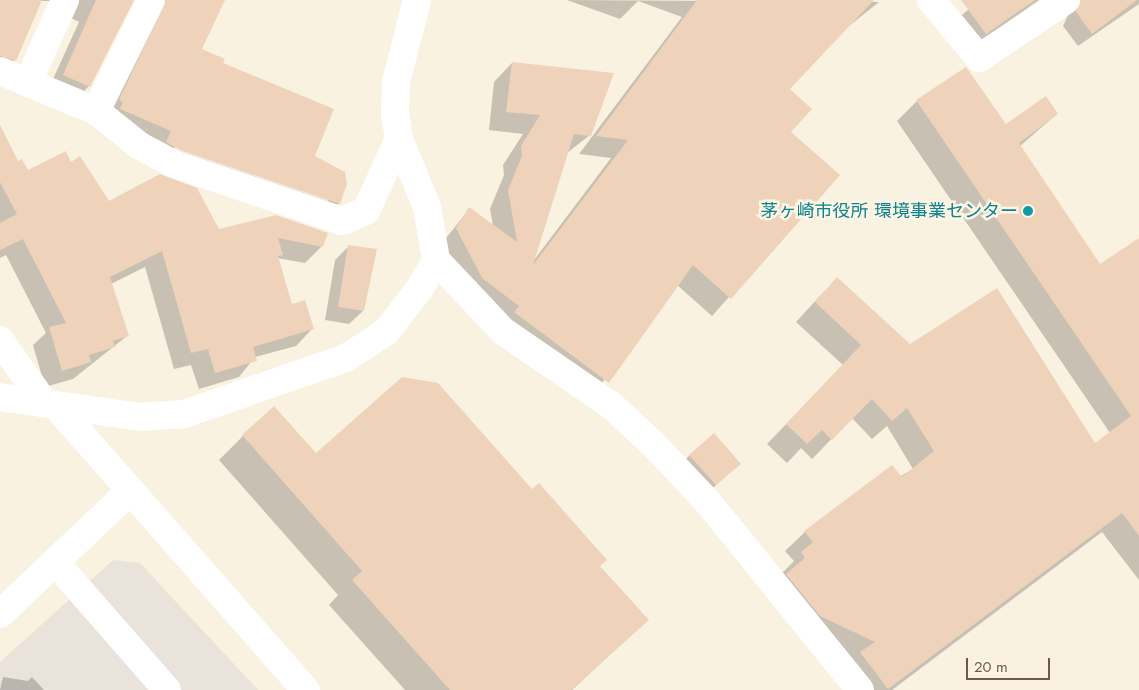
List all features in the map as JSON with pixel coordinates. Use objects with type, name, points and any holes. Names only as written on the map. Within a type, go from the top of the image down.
[{"type":"street","points":[[28,82],[65,0]]},
{"type":"street","points":[[96,111],[151,0]]},
{"type":"street","points":[[417,0],[396,82],[399,139],[427,206],[436,260],[503,331],[612,406],[654,445],[707,501],[860,690]]},
{"type":"street","points":[[931,0],[979,58],[1066,0]]},
{"type":"street","points":[[0,71],[96,111],[140,146],[174,164],[342,221],[366,211],[399,139]]},
{"type":"street","points":[[0,397],[141,417],[184,414],[346,358],[386,332],[420,288],[436,260]]},
{"type":"street","points":[[0,340],[50,404],[130,491],[306,690]]},
{"type":"street","points":[[0,614],[130,491]]},
{"type":"street","points":[[55,562],[166,690]]},
{"type":"shaded area","points":[[113,560],[140,563],[258,690],[0,690],[0,662]]},
{"type":"building","points":[[0,0],[42,0],[16,61],[0,56]]},
{"type":"building","points":[[96,0],[134,0],[90,87],[63,75]]},
{"type":"building","points":[[166,0],[225,0],[202,49],[225,59],[223,63],[334,109],[315,156],[345,172],[347,184],[340,204],[180,150],[166,142],[171,131],[120,109],[123,102],[119,100]]},
{"type":"building","points":[[697,0],[874,0],[790,89],[812,109],[791,132],[840,175],[731,299],[693,265],[609,383],[514,312],[519,306],[482,278],[456,228],[469,207],[517,242],[508,190],[522,156],[521,146],[540,115],[506,112],[512,62],[614,73],[591,136],[574,134],[533,265],[628,140],[596,136]]},
{"type":"building","points":[[961,0],[1035,0],[986,34]]},
{"type":"building","points":[[1081,0],[1137,0],[1092,34],[1076,12]]},
{"type":"building","points":[[966,67],[1006,124],[1046,96],[1058,114],[1019,143],[1100,264],[1139,238],[1139,536],[1122,513],[888,689],[860,652],[875,642],[820,616],[786,574],[805,558],[801,552],[813,542],[804,531],[892,465],[902,477],[934,451],[907,408],[892,421],[872,399],[832,440],[822,430],[807,444],[786,424],[861,345],[815,302],[837,277],[910,344],[997,288],[1095,443],[1131,416],[916,100]]},
{"type":"building","points":[[0,125],[18,161],[22,159],[28,170],[66,151],[71,162],[80,156],[109,201],[160,174],[197,188],[219,229],[276,215],[328,233],[323,247],[278,238],[283,255],[278,256],[292,304],[305,300],[314,329],[253,347],[257,361],[215,373],[208,349],[191,353],[162,251],[110,277],[129,336],[113,341],[115,347],[89,355],[91,362],[62,371],[49,327],[66,323],[23,239],[0,250],[0,223],[17,214],[0,182]]},
{"type":"building","points":[[348,245],[377,249],[364,311],[338,307]]},
{"type":"building","points":[[402,377],[438,383],[532,489],[539,483],[607,560],[600,566],[649,620],[571,690],[450,690],[352,580],[362,571],[242,435],[274,406],[316,453]]},
{"type":"building","points":[[714,433],[741,464],[716,485],[689,455]]},
{"type":"place","name":"茅ヶ崎市役所 環境事業センター","points":[[1028,211]]}]
